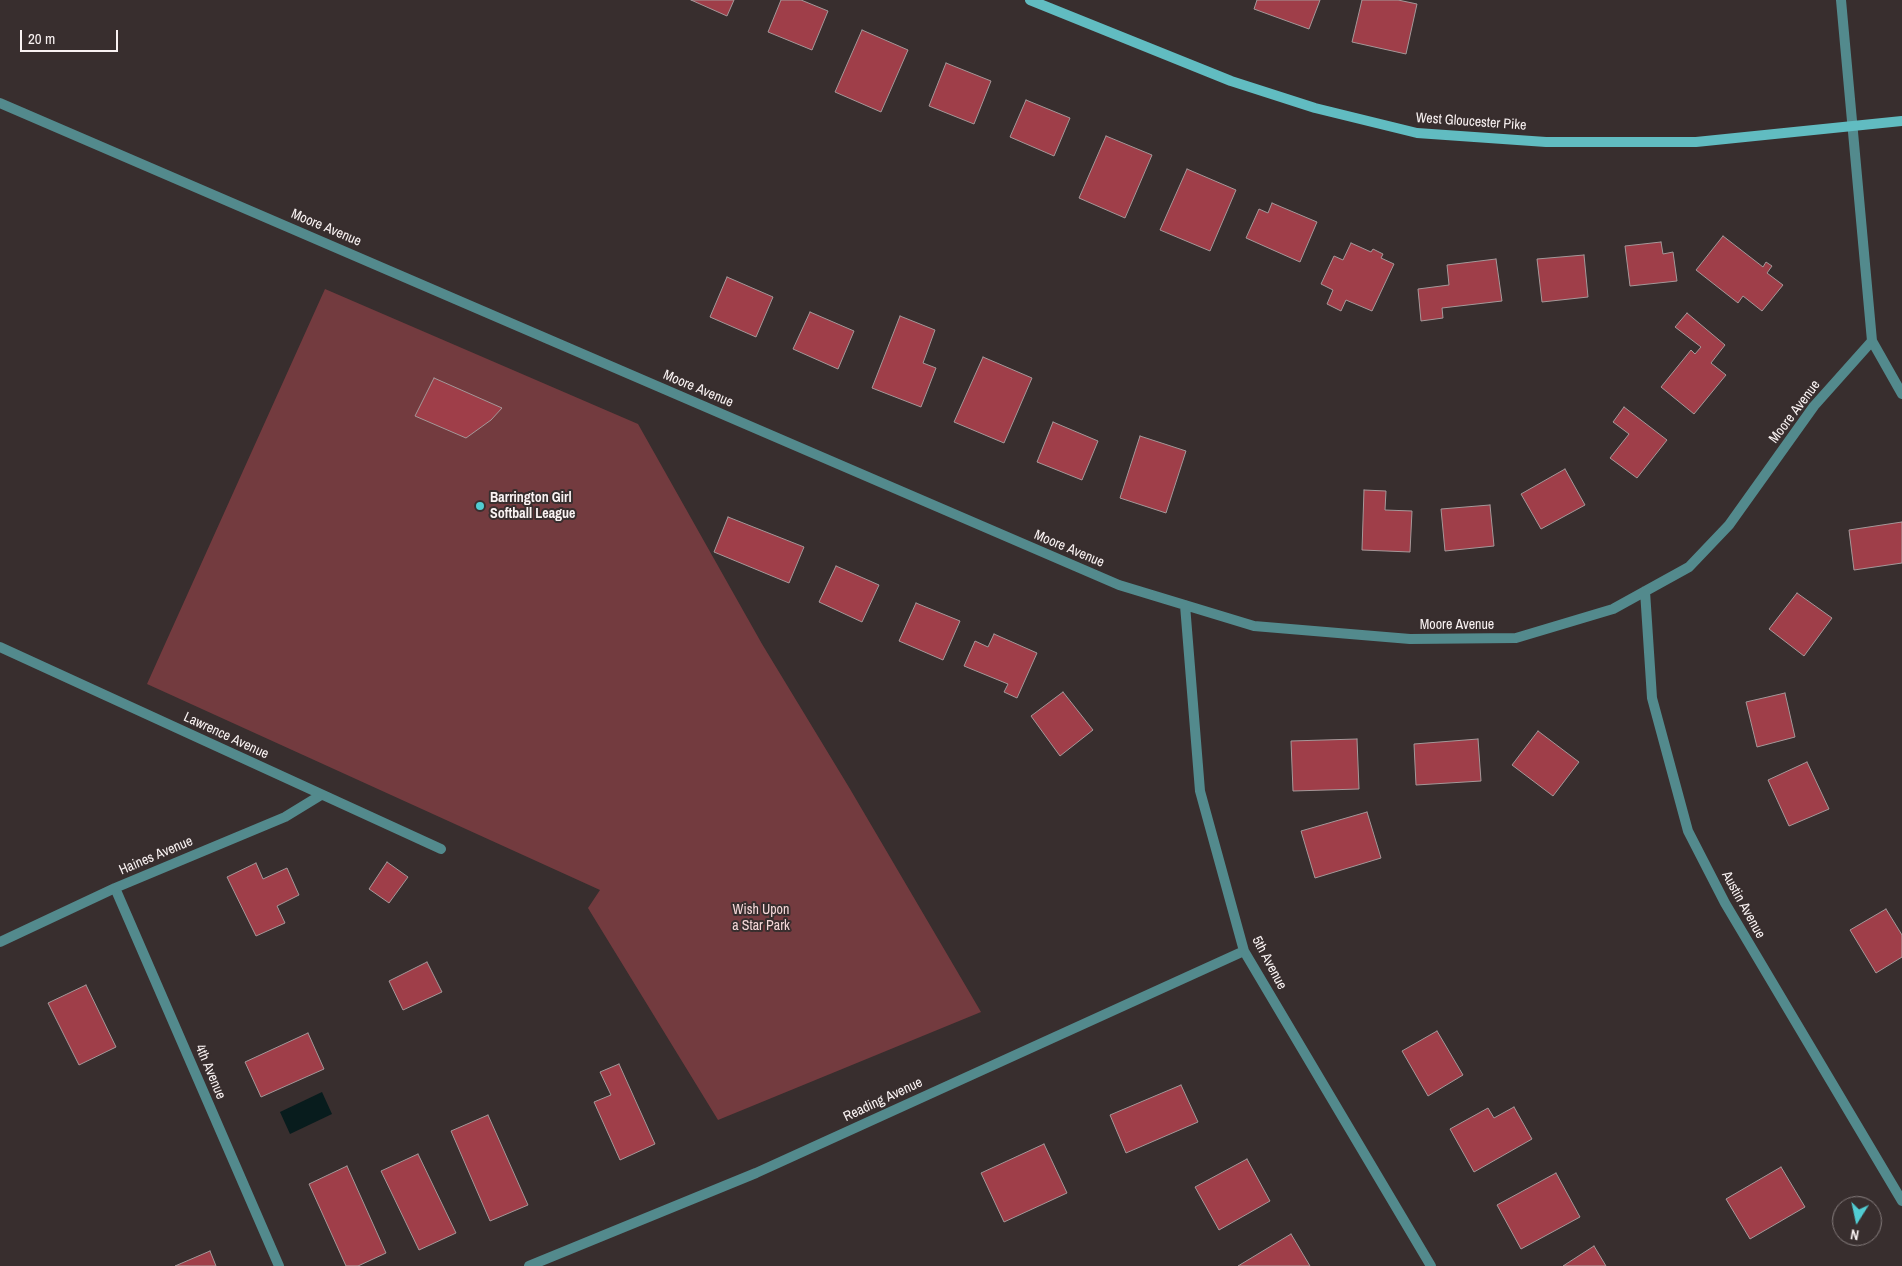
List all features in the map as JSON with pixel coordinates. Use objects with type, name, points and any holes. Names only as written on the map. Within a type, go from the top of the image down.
[{"type":"main road","name":"West Gloucester Pike","points":[[1030,0],[1232,80],[1315,108],[1416,133],[1546,142],[1696,142],[1902,121]]},
{"type":"street","points":[[1841,0],[1872,341],[1902,394]]},
{"type":"street","name":"Moore Avenue","points":[[0,103],[1119,585],[1254,626],[1410,639],[1516,638],[1613,609],[1689,567],[1729,525],[1814,406],[1872,341]]},
{"type":"street","name":"Austin Avenue","points":[[1644,591],[1652,698],[1688,831],[1725,903],[1902,1201]]},
{"type":"street","name":"5th Avenue","points":[[1185,605],[1200,792],[1244,951],[1431,1266]]},
{"type":"street","name":"Lawrence Avenue","points":[[0,647],[441,850]]},
{"type":"street","name":"Haines Avenue","points":[[0,942],[115,888],[285,817],[321,796]]},
{"type":"street","name":"4th Avenue","points":[[115,888],[279,1266]]},
{"type":"street","name":"Reading Avenue","points":[[529,1266],[756,1173],[1244,951]]},
{"type":"green space","name":"Wish Upon a Star Park","points":[[325,289],[638,424],[762,644],[981,1012],[718,1120],[588,908],[600,890],[147,684]]},
{"type":"water","points":[[322,1092],[332,1114],[290,1134],[280,1112]]},
{"type":"building","points":[[691,0],[734,0],[727,16]]},
{"type":"building","points":[[781,0],[801,0],[828,11],[812,50],[768,32]]},
{"type":"building","points":[[1257,0],[1320,0],[1309,29],[1254,9]]},
{"type":"building","points":[[1362,0],[1398,0],[1417,4],[1406,54],[1352,42]]},
{"type":"building","points":[[862,30],[908,50],[881,112],[835,92]]},
{"type":"building","points":[[946,63],[991,81],[974,124],[929,106]]},
{"type":"building","points":[[1026,100],[1070,118],[1054,156],[1010,137]]},
{"type":"building","points":[[1106,136],[1152,155],[1125,218],[1079,198]]},
{"type":"building","points":[[1187,169],[1236,190],[1210,251],[1160,230]]},
{"type":"building","points":[[1272,203],[1317,222],[1300,262],[1246,238],[1259,209],[1268,213]]},
{"type":"building","points":[[1723,236],[1763,267],[1766,262],[1772,266],[1767,273],[1783,285],[1762,311],[1743,296],[1738,303],[1696,270]]},
{"type":"building","points":[[1661,242],[1663,254],[1673,252],[1677,281],[1630,286],[1625,246]]},
{"type":"building","points":[[1351,243],[1371,252],[1373,249],[1383,254],[1381,258],[1394,264],[1372,311],[1346,300],[1341,311],[1327,304],[1333,290],[1321,284],[1334,256],[1343,260]]},
{"type":"building","points":[[1584,255],[1588,297],[1542,302],[1537,259]]},
{"type":"building","points":[[1496,259],[1502,301],[1442,308],[1443,318],[1421,321],[1418,289],[1449,285],[1447,265]]},
{"type":"building","points":[[727,277],[773,297],[756,337],[710,317]]},
{"type":"building","points":[[810,312],[854,331],[838,369],[793,349]]},
{"type":"building","points":[[1687,313],[1725,345],[1711,363],[1726,375],[1694,414],[1661,387],[1691,350],[1695,354],[1701,347],[1675,327]]},
{"type":"building","points":[[900,316],[935,330],[923,363],[936,368],[921,407],[872,388]]},
{"type":"building","points":[[983,357],[1032,378],[1004,443],[954,422]]},
{"type":"building","points":[[434,378],[502,408],[491,420],[466,438],[415,416]]},
{"type":"building","points":[[1624,407],[1667,440],[1637,478],[1610,458],[1629,434],[1613,422]]},
{"type":"building","points":[[1053,422],[1098,441],[1082,480],[1037,462]]},
{"type":"building","points":[[1140,436],[1186,451],[1166,513],[1120,498]]},
{"type":"building","points":[[1565,469],[1585,505],[1541,529],[1521,494]]},
{"type":"building","points":[[1364,490],[1386,491],[1385,510],[1412,511],[1410,552],[1362,550]]},
{"type":"building","points":[[1490,505],[1494,546],[1445,551],[1441,509]]},
{"type":"building","points":[[728,517],[804,547],[789,583],[714,552]]},
{"type":"building","points":[[1902,522],[1902,563],[1854,570],[1849,530]]},
{"type":"building","points":[[836,566],[879,585],[862,622],[819,602]]},
{"type":"building","points":[[1797,593],[1832,618],[1804,656],[1769,629]]},
{"type":"building","points":[[916,603],[960,621],[943,660],[899,641]]},
{"type":"building","points":[[994,634],[1037,653],[1017,698],[1004,692],[1008,684],[964,666],[975,641],[988,647]]},
{"type":"building","points":[[1063,692],[1093,730],[1060,756],[1031,716]]},
{"type":"building","points":[[1785,693],[1795,737],[1757,747],[1746,702]]},
{"type":"building","points":[[1538,731],[1579,762],[1553,796],[1512,765]]},
{"type":"building","points":[[1357,739],[1359,789],[1293,791],[1291,741]]},
{"type":"building","points":[[1478,739],[1481,781],[1416,785],[1414,744]]},
{"type":"building","points":[[1807,762],[1829,809],[1789,826],[1768,780]]},
{"type":"building","points":[[1367,812],[1381,858],[1315,878],[1301,831]]},
{"type":"building","points":[[387,862],[408,877],[389,903],[369,889]]},
{"type":"building","points":[[256,863],[263,879],[287,868],[299,895],[277,906],[285,923],[256,936],[227,877]]},
{"type":"building","points":[[1886,909],[1902,935],[1902,957],[1876,973],[1850,930]]},
{"type":"building","points":[[427,962],[442,992],[403,1010],[389,981]]},
{"type":"building","points":[[86,985],[116,1047],[79,1065],[48,1003]]},
{"type":"building","points":[[1437,1031],[1463,1075],[1428,1096],[1402,1051]]},
{"type":"building","points":[[308,1033],[324,1069],[261,1097],[245,1062]]},
{"type":"building","points":[[619,1064],[655,1144],[620,1160],[594,1102],[611,1095],[600,1072]]},
{"type":"building","points":[[1181,1085],[1198,1122],[1126,1153],[1110,1115]]},
{"type":"building","points":[[1514,1107],[1532,1139],[1474,1172],[1450,1129],[1488,1108],[1494,1118]]},
{"type":"building","points":[[488,1115],[528,1205],[490,1221],[451,1131]]},
{"type":"building","points":[[1044,1144],[1067,1193],[1004,1222],[981,1173]]},
{"type":"building","points":[[418,1154],[456,1233],[419,1250],[381,1171]]},
{"type":"building","points":[[1247,1159],[1270,1201],[1219,1230],[1195,1187]]},
{"type":"building","points":[[347,1166],[386,1253],[358,1266],[346,1266],[309,1184]]},
{"type":"building","points":[[1781,1167],[1805,1207],[1750,1239],[1726,1199]]},
{"type":"building","points":[[1556,1173],[1580,1217],[1521,1249],[1497,1205]]},
{"type":"building","points":[[1291,1234],[1310,1266],[1238,1266]]},
{"type":"building","points":[[1594,1246],[1606,1266],[1563,1266]]},
{"type":"building","points":[[210,1251],[216,1266],[175,1266]]},
{"type":"place","name":"Barrington Girl Softball League","points":[[480,506]]}]
